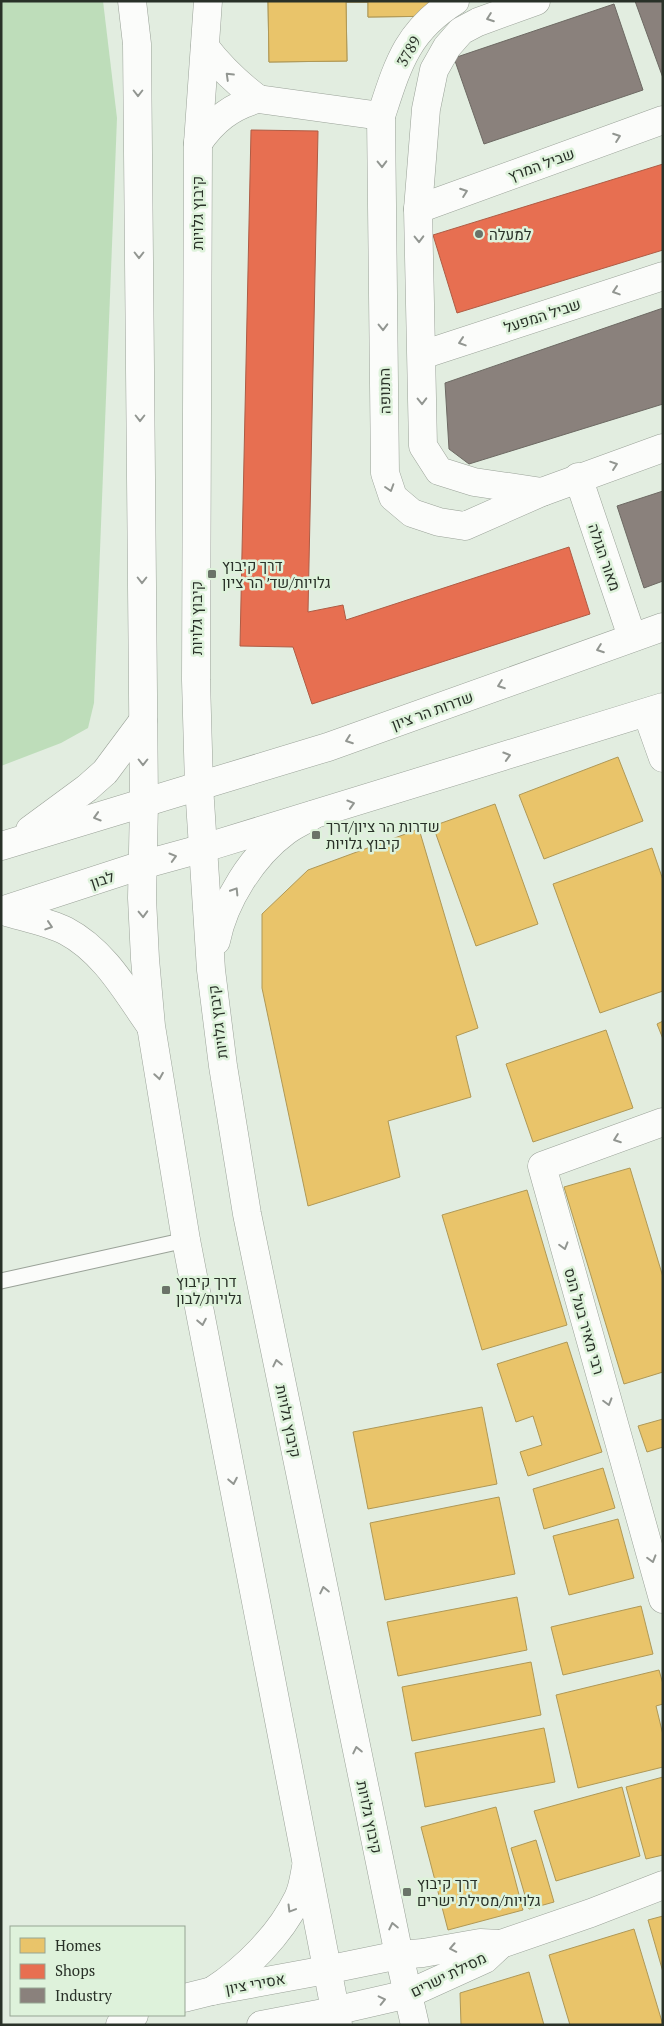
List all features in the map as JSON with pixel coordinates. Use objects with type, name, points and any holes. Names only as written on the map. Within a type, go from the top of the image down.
[{"type":"main road","points":[[132,1],[137,44],[144,959],[151,1026],[186,1240],[336,2018],[261,2025]]},
{"type":"main road","points":[[137,44],[143,1]]},
{"type":"main road","name":"קיבוץ גלויות","points":[[208,1],[198,143],[196,680],[199,786],[211,970],[223,1066],[247,1214],[415,2025]]},
{"type":"main road","name":"3789","points":[[381,116],[396,72],[411,41],[432,16],[455,1]]},
{"type":"main road","points":[[536,1],[478,22],[461,31],[447,47],[434,70],[426,108],[418,209],[422,355],[422,446],[439,471],[474,482],[542,492]]},
{"type":"main road","points":[[205,47],[220,67],[258,99]]},
{"type":"main road","points":[[198,143],[210,126],[226,113],[246,102],[258,99],[381,116]]},
{"type":"main road","name":"התנופה","points":[[381,116],[385,473],[393,497],[412,513],[439,522],[465,526],[578,477],[663,448]]},
{"type":"main road","name":"שביל המרץ","points":[[418,209],[663,120]]},
{"type":"main road","name":"שביל המפעל","points":[[422,355],[663,276]]},
{"type":"main road","name":"מאור הגולה","points":[[578,477],[632,637]]},
{"type":"main road","name":"שדרות הר ציון","points":[[199,786],[328,747],[663,627]]},
{"type":"main road","points":[[204,848],[655,710],[663,758]]},
{"type":"main road","points":[[2,846],[33,828],[87,788],[105,772],[143,722]]},
{"type":"main road","points":[[2,846],[199,786]]},
{"type":"main road","points":[[211,970],[220,922],[235,890],[270,844],[286,831],[313,815]]},
{"type":"main road","name":"לבון","points":[[2,911],[204,848]]},
{"type":"main road","points":[[2,911],[65,931],[88,946],[112,971],[151,1026]]},
{"type":"main road","name":"רבי מאיר בעל הנס","points":[[663,1122],[542,1166],[663,1599]]},
{"type":"main road","points":[[212,1991],[241,1969],[285,1920],[299,1896],[307,1864]]},
{"type":"main road","name":"מסילת ישרים","points":[[326,1970],[399,1955],[423,1953],[480,1943],[501,1944],[591,1913],[663,1885]]},
{"type":"main road","name":"מסילת ישרים","points":[[336,2018],[408,1994],[485,1959],[501,1944]]},
{"type":"main road","name":"אסירי ציון","points":[[185,1998],[326,1970]]},
{"type":"main road","points":[[120,2025],[133,2016]]},
{"type":"lane","points":[[1,1281],[186,1240]]},
{"type":"green space","points":[[1,1],[103,1],[117,118],[94,703],[88,728],[61,743],[1,766]]},
{"type":"building: Homes","points":[[268,1],[449,1],[449,16],[368,17],[368,2],[346,2],[347,61],[269,62]]},
{"type":"building: Homes","points":[[268,1],[449,1],[449,16],[368,17],[368,2],[346,2],[347,61],[269,62]]},
{"type":"building: Homes","points":[[618,757],[643,821],[544,859],[519,795]]},
{"type":"building: Homes","points":[[495,804],[538,924],[476,946],[433,826]]},
{"type":"building: Homes","points":[[419,829],[478,1028],[456,1036],[471,1097],[388,1121],[400,1177],[308,1206],[262,988],[262,914],[308,870]]},
{"type":"building: Homes","points":[[652,848],[663,880],[663,991],[600,1013],[553,884]]},
{"type":"building: Homes","points":[[663,1021],[663,1039],[657,1024]]},
{"type":"building: Homes","points":[[606,1030],[633,1108],[533,1142],[506,1064]]},
{"type":"building: Homes","points":[[630,1168],[663,1277],[663,1372],[624,1384],[564,1187]]},
{"type":"building: Homes","points":[[527,1190],[567,1325],[482,1350],[442,1215]]},
{"type":"building: Homes","points":[[567,1342],[602,1452],[528,1476],[520,1452],[542,1445],[533,1416],[516,1422],[497,1364]]},
{"type":"building: Homes","points":[[482,1407],[497,1484],[368,1509],[353,1432]]},
{"type":"building: Homes","points":[[663,1419],[663,1447],[647,1452],[638,1426]]},
{"type":"building: Homes","points":[[603,1468],[615,1508],[544,1529],[533,1489]]},
{"type":"building: Homes","points":[[499,1497],[515,1574],[385,1600],[370,1523]]},
{"type":"building: Homes","points":[[618,1519],[634,1578],[569,1595],[553,1536]]},
{"type":"building: Homes","points":[[517,1597],[527,1650],[398,1676],[387,1622]]},
{"type":"building: Homes","points":[[641,1606],[653,1654],[563,1675],[551,1627]]},
{"type":"building: Homes","points":[[531,1662],[541,1715],[412,1741],[402,1687]]},
{"type":"building: Homes","points":[[659,1670],[663,1684],[663,1704],[656,1706],[663,1735],[663,1767],[578,1788],[556,1695]]},
{"type":"building: Homes","points":[[544,1728],[555,1782],[425,1807],[415,1753]]},
{"type":"building: Homes","points":[[663,1777],[663,1855],[646,1859],[626,1787]]},
{"type":"building: Homes","points":[[622,1787],[640,1856],[556,1881],[534,1811]]},
{"type":"building: Homes","points":[[496,1807],[523,1910],[448,1930],[421,1827]]},
{"type":"building: Homes","points":[[536,1840],[554,1902],[529,1909],[511,1848]]},
{"type":"building: Homes","points":[[663,1916],[663,1972],[648,1920]]},
{"type":"building: Homes","points":[[634,1929],[663,2025],[570,2025],[549,1955]]},
{"type":"building: Homes","points":[[529,1972],[544,2025],[461,2025],[460,1993]]},
{"type":"building: Shops","points":[[251,130],[318,131],[308,612],[343,605],[346,620],[569,547],[590,614],[312,704],[293,647],[240,646]]},
{"type":"building: Shops","points":[[663,164],[663,250],[457,313],[433,235]]},
{"type":"building: Industry","points":[[635,1],[663,1],[663,78]]},
{"type":"building: Industry","points":[[614,4],[643,90],[484,144],[454,58]]},
{"type":"building: Industry","points":[[663,308],[663,404],[469,464],[449,449],[445,383]]},
{"type":"building: Industry","points":[[663,491],[663,581],[644,588],[617,506]]},
{"type":"place","name":"למעלה","points":[[479,234]]},
{"type":"place","name":"דרך קיבוץ גלויות/שד׳ הר ציון","points":[[212,574]]},
{"type":"place","name":"שדרות הר ציון/דרך קיבוץ גלויות","points":[[316,835]]},
{"type":"place","name":"דרך קיבוץ גלויות/לבון","points":[[166,1290]]},
{"type":"place","name":"דרך קיבוץ גלויות/מסילת ישרים","points":[[407,1892]]}]
